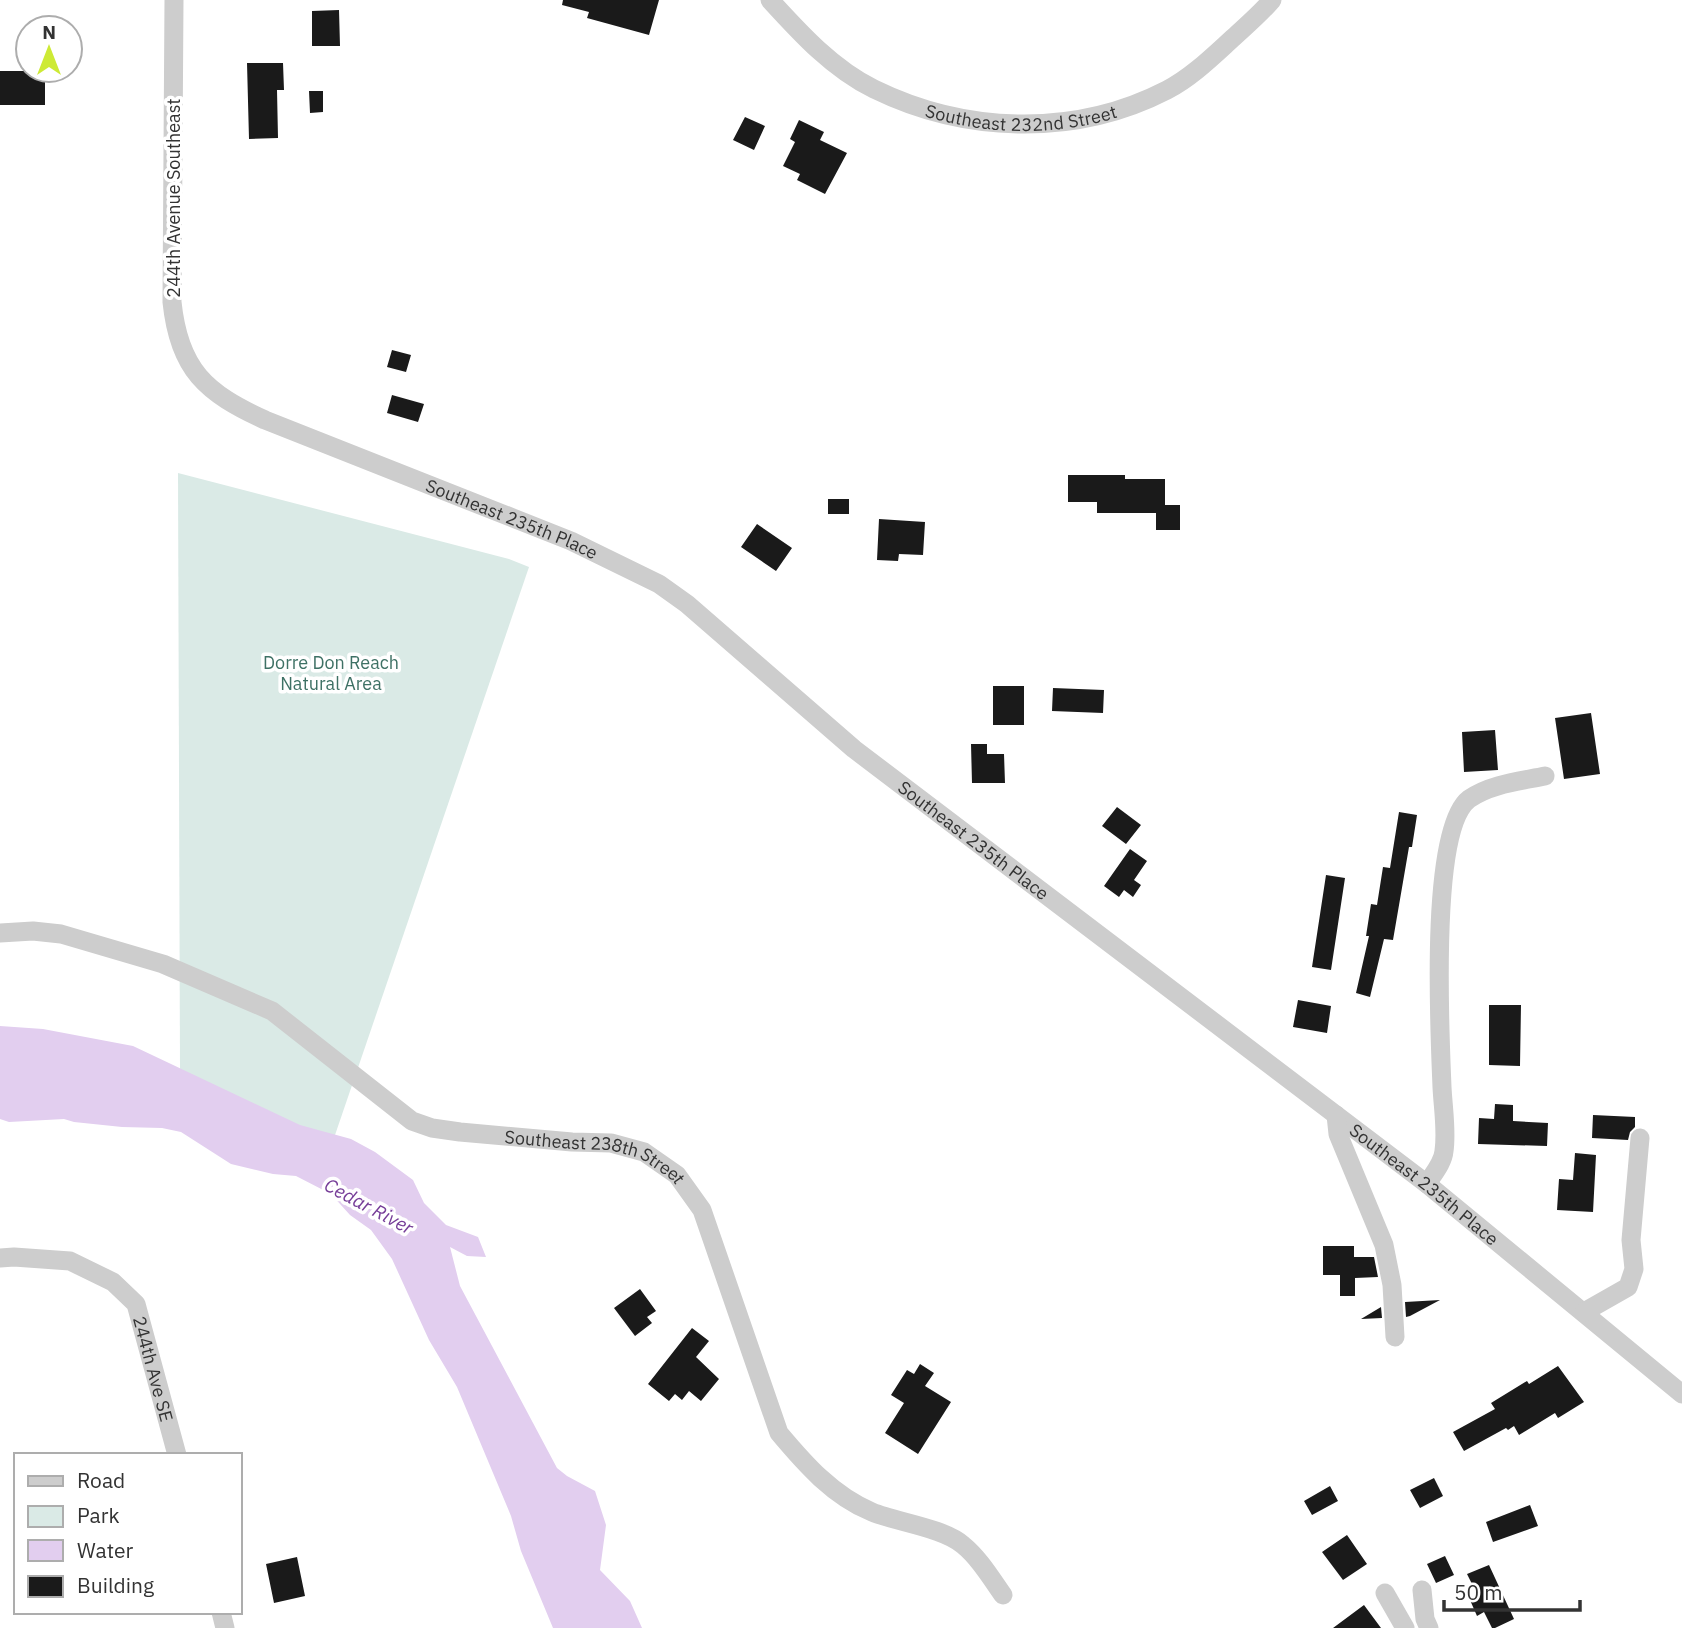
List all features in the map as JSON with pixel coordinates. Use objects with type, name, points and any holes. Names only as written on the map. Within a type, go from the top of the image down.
[{"type":"street","name":"244th Avenue Southeast","points":[[174,0],[172,302],[181,348],[194,371],[208,386]]},
{"type":"street","name":"Southeast 232nd Street","points":[[770,0],[830,61],[873,89],[920,108],[962,120],[996,124],[1062,124],[1108,114],[1167,89],[1207,62],[1272,0]]},
{"type":"street","name":"Southeast 235th Place","points":[[208,386],[223,398],[265,420],[571,541],[659,584],[687,604],[854,748],[1427,1184],[1682,1394]]},
{"type":"street","points":[[1427,1184],[1444,1153],[1441,923],[1445,861],[1452,827],[1468,800],[1508,783],[1545,776]]},
{"type":"street","name":"Southeast 238th Street","points":[[0,933],[33,931],[61,934],[138,956],[163,964],[272,1012],[412,1121],[432,1128],[572,1142],[611,1143],[644,1152],[677,1175],[702,1210],[779,1433],[795,1453],[825,1484],[871,1511],[921,1526],[961,1543],[1003,1595]]},
{"type":"street","points":[[1336,1115],[1338,1134],[1384,1245],[1392,1285],[1395,1337]]},
{"type":"street","points":[[1584,1312],[1628,1287],[1634,1269],[1631,1240],[1640,1138]]},
{"type":"street","name":"244th Ave SE","points":[[0,1258],[70,1261],[113,1282],[136,1304],[176,1453]]},
{"type":"street","points":[[1422,1590],[1429,1628]]},
{"type":"street","points":[[1385,1592],[1405,1628]]},
{"type":"green space","name":"Dorre Don Reach Natural Area","points":[[178,473],[509,559],[529,567],[334,1138],[301,1129],[180,1071]]},
{"type":"water","name":"Cedar River","points":[[0,1026],[43,1029],[133,1046],[300,1125],[351,1139],[375,1152],[413,1180],[424,1203],[446,1225],[478,1237],[486,1257],[467,1256],[450,1247],[460,1286],[557,1468],[595,1491],[606,1525],[600,1570],[630,1601],[642,1628],[553,1628],[521,1551],[511,1516],[457,1387],[429,1340],[392,1259],[371,1230],[350,1215],[331,1194],[296,1176],[273,1174],[231,1164],[181,1132],[64,1119],[9,1122],[0,1119]]},
{"type":"building","points":[[563,0],[659,0],[649,35],[587,18],[589,12],[562,5]]},
{"type":"building","points":[[339,10],[340,46],[312,46],[312,11]]},
{"type":"building","points":[[247,63],[283,63],[284,90],[277,90],[278,138],[249,139]]},
{"type":"building","points":[[0,71],[14,71],[14,84],[45,84],[45,105],[0,105]]},
{"type":"building","points":[[309,91],[323,91],[323,112],[310,113]]},
{"type":"building","points":[[745,117],[765,126],[754,150],[733,140]]},
{"type":"building","points":[[799,120],[824,132],[820,140],[847,153],[825,194],[797,180],[800,174],[783,166],[795,142],[790,139]]},
{"type":"building","points":[[392,350],[411,355],[406,372],[387,367]]},
{"type":"building","points":[[392,395],[424,404],[418,422],[387,413]]},
{"type":"building","points":[[1068,475],[1125,475],[1125,479],[1165,479],[1165,505],[1180,505],[1180,530],[1156,530],[1156,513],[1097,513],[1097,502],[1068,502]]},
{"type":"building","points":[[828,499],[849,499],[849,514],[828,514]]},
{"type":"building","points":[[879,519],[925,522],[923,555],[899,554],[898,561],[877,560]]},
{"type":"building","points":[[757,524],[792,548],[776,571],[741,547]]},
{"type":"building","points":[[993,686],[1024,686],[1024,725],[993,725]]},
{"type":"building","points":[[1053,688],[1104,690],[1103,713],[1052,711]]},
{"type":"building","points":[[1591,713],[1600,774],[1564,779],[1555,718]]},
{"type":"building","points":[[1495,730],[1498,770],[1464,772],[1462,732]]},
{"type":"building","points":[[971,744],[987,744],[987,754],[1004,754],[1005,783],[972,783]]},
{"type":"building","points":[[1117,807],[1141,825],[1126,844],[1102,826]]},
{"type":"building","points":[[1399,812],[1417,815],[1412,847],[1409,847],[1393,940],[1384,939],[1370,997],[1356,993],[1369,936],[1366,936],[1371,904],[1377,905],[1383,867],[1390,868]]},
{"type":"building","points":[[1130,849],[1147,861],[1134,880],[1141,885],[1133,897],[1124,890],[1119,897],[1104,886]]},
{"type":"building","points":[[1326,875],[1345,878],[1331,970],[1312,967]]},
{"type":"building","points":[[1298,1000],[1331,1006],[1327,1033],[1293,1027]]},
{"type":"building","points":[[1489,1005],[1521,1005],[1520,1066],[1489,1065]]},
{"type":"building","points":[[1495,1104],[1513,1105],[1513,1121],[1548,1123],[1547,1146],[1478,1144],[1479,1118],[1494,1119]]},
{"type":"building","points":[[1593,1115],[1635,1117],[1635,1127],[1628,1140],[1592,1138]]},
{"type":"building","points":[[1575,1153],[1596,1155],[1593,1212],[1557,1210],[1559,1179],[1573,1180]]},
{"type":"building","points":[[1323,1246],[1354,1246],[1354,1257],[1374,1257],[1378,1277],[1355,1278],[1355,1296],[1340,1296],[1340,1275],[1323,1275]]},
{"type":"building","points":[[640,1289],[656,1311],[647,1317],[652,1323],[635,1336],[614,1308]]},
{"type":"building","points":[[1440,1300],[1410,1316],[1406,1317],[1405,1302]]},
{"type":"building","points":[[1381,1307],[1382,1318],[1361,1319]]},
{"type":"building","points":[[692,1328],[709,1341],[696,1357],[719,1379],[701,1401],[689,1391],[682,1400],[675,1394],[669,1401],[648,1384]]},
{"type":"building","points":[[920,1364],[934,1373],[925,1386],[951,1402],[918,1454],[885,1433],[904,1403],[891,1395],[907,1370],[914,1374]]},
{"type":"building","points":[[1558,1366],[1584,1402],[1558,1418],[1555,1413],[1519,1435],[1514,1426],[1508,1430],[1506,1428],[1464,1451],[1453,1432],[1495,1409],[1491,1403]]},
{"type":"building","points":[[1434,1478],[1443,1496],[1420,1508],[1410,1490]]},
{"type":"building","points":[[1330,1486],[1338,1501],[1312,1515],[1304,1501]]},
{"type":"building","points":[[1530,1505],[1538,1526],[1493,1542],[1486,1522]]},
{"type":"building","points":[[1347,1535],[1367,1564],[1343,1580],[1322,1552]]},
{"type":"building","points":[[1445,1556],[1454,1575],[1436,1583],[1427,1564]]},
{"type":"building","points":[[297,1557],[305,1596],[274,1603],[266,1564]]},
{"type":"building","points":[[1489,1565],[1514,1619],[1495,1628],[1492,1628],[1484,1612],[1477,1616],[1470,1600],[1478,1596],[1467,1574]]},
{"type":"building","points":[[1364,1605],[1381,1628],[1333,1628]]}]
